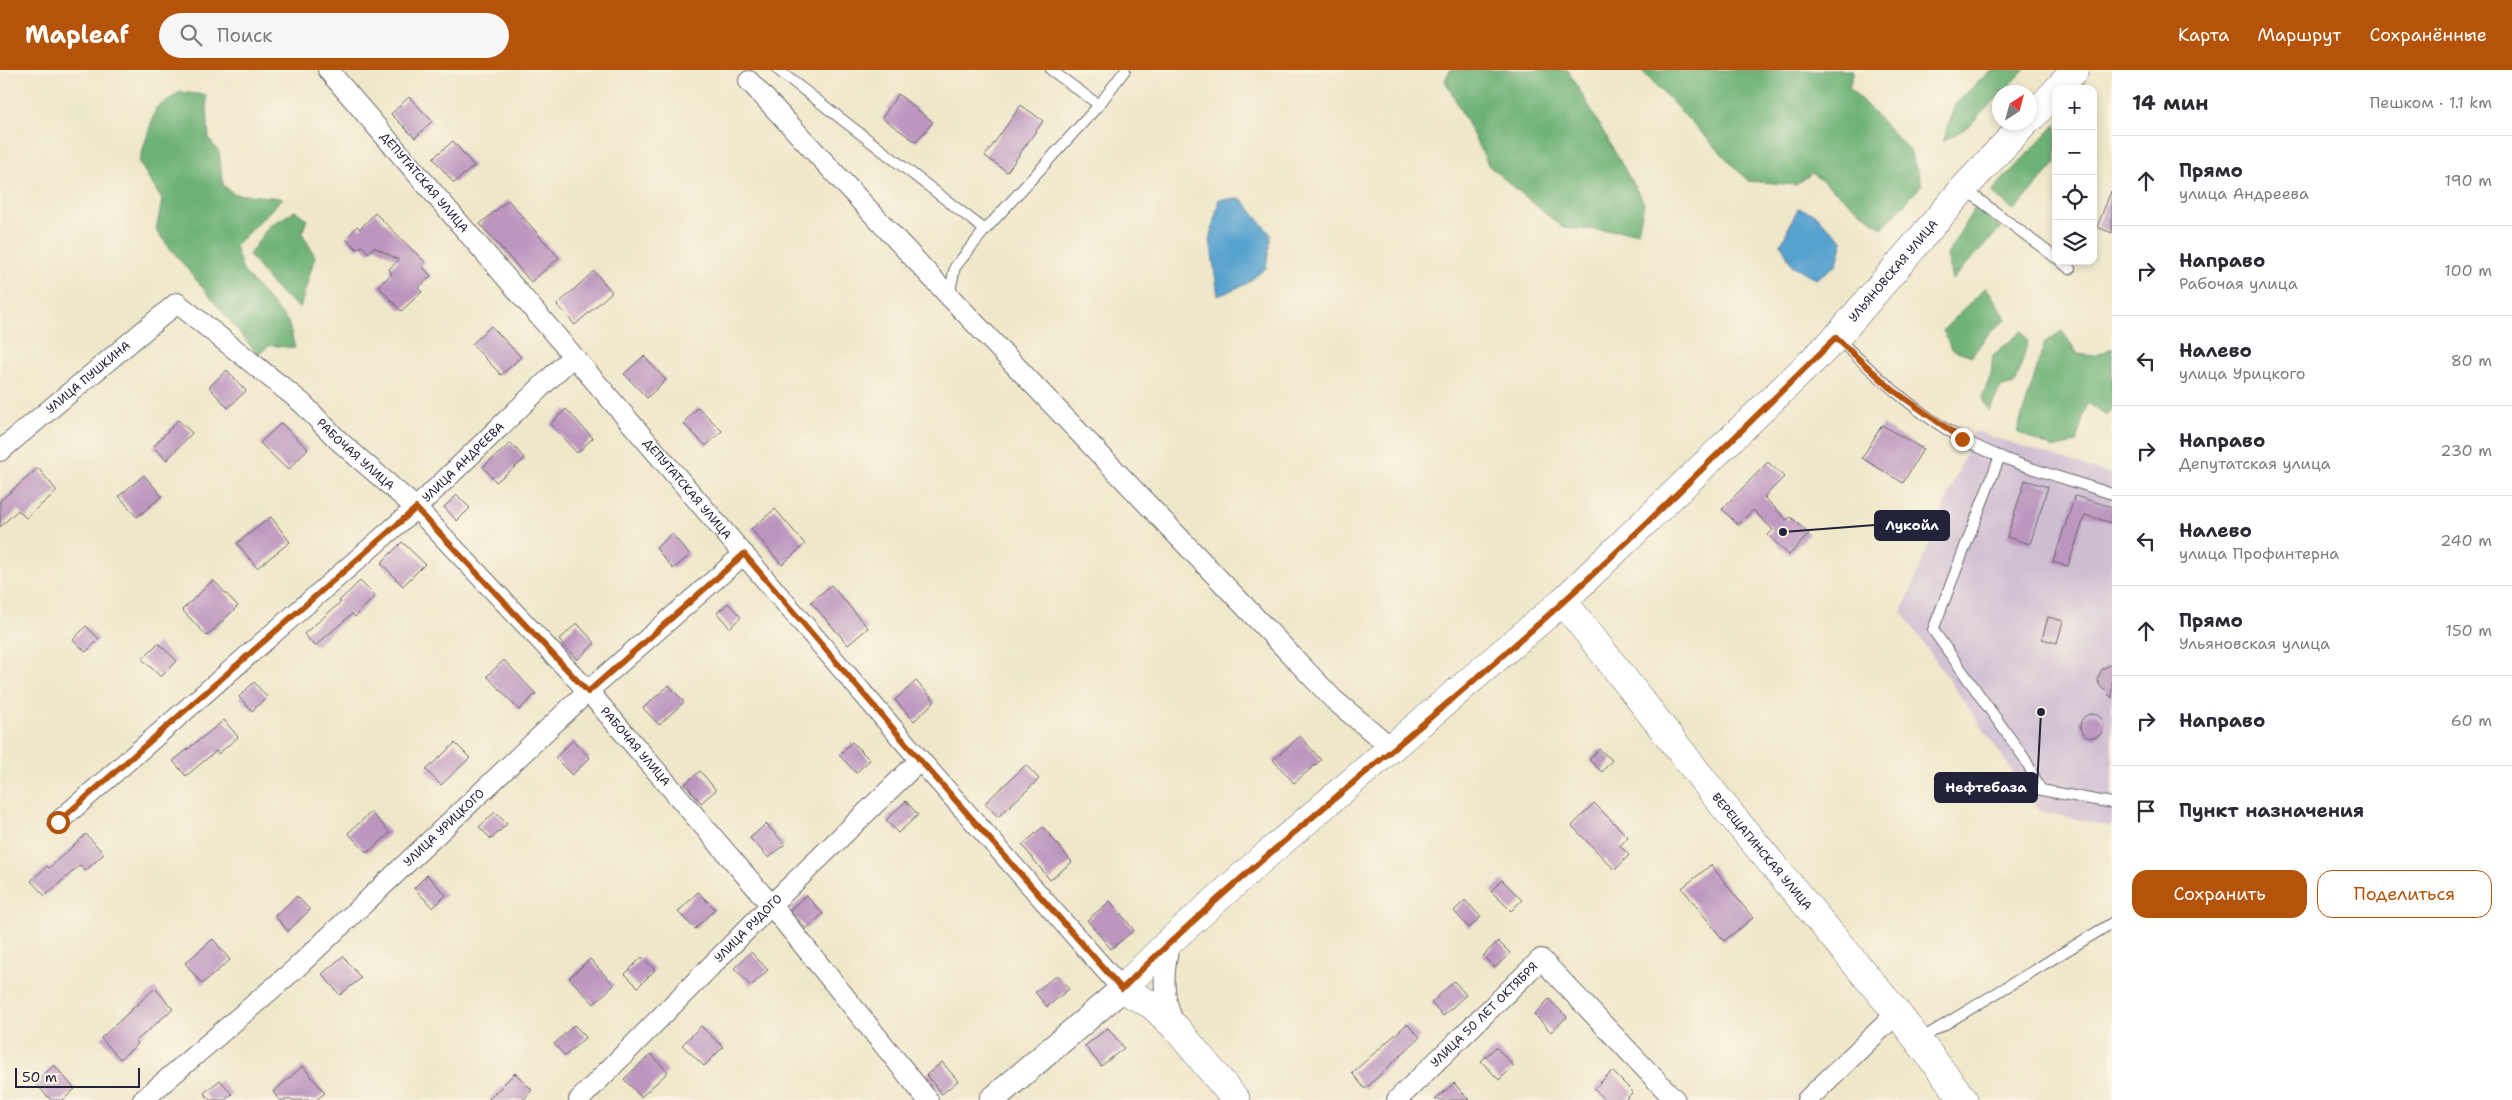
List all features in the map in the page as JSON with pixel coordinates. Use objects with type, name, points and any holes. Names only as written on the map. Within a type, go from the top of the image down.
[{"type":"main road","points":[[2062,85],[2075,70]]},
{"type":"main road","points":[[2037,111],[2052,95]]},
{"type":"main road","name":"УЛЬЯНОВСКАЯ УЛИЦА","points":[[1122,989],[1170,941],[1264,858],[1563,601],[1836,338],[1964,188],[2018,130]]},
{"type":"main road","name":"ВЕРЕЩАГИНСКАЯ УЛИЦА","points":[[1563,601],[1722,804],[1897,1013],[1964,1100]]},
{"type":"main road","name":"ДЕПУТАТСКАЯ УЛИЦА","points":[[1122,989],[1152,1005],[1177,1030],[1236,1100]]},
{"type":"street","name":"ДЕПУТАТСКАЯ УЛИЦА","points":[[328,70],[920,760],[1122,989]]},
{"type":"street","points":[[753,75],[949,296],[1334,700],[1393,749]]},
{"type":"street","name":"УЛИЦА ПУШКИНА","points":[[0,451],[177,303]]},
{"type":"street","name":"РАБОЧАЯ УЛИЦА","points":[[177,303],[301,402],[339,441],[416,508],[588,692],[771,904],[928,1100]]},
{"type":"street","name":"УЛИЦА АНДРЕЕВА","points":[[58,822],[416,508],[573,356]]},
{"type":"street","name":"УЛИЦА УРИЦКОГО","points":[[143,1100],[295,969],[588,692],[744,554]]},
{"type":"street","name":"УЛИЦА РУДОГО","points":[[579,1100],[771,904],[920,760]]},
{"type":"street","points":[[1170,941],[1164,966],[1163,987],[1166,1006],[1177,1030]]},
{"type":"street","name":"УЛИЦА 50 ЛЕТ ОКТЯБРЯ","points":[[1397,1100],[1541,959],[1675,1100]]},
{"type":"street","points":[[992,1100],[1122,989]]},
{"type":"street","points":[[1807,1100],[1897,1013]]},
{"type":"lane","points":[[778,70],[985,230]]},
{"type":"lane","points":[[1051,70],[1099,106]]},
{"type":"lane","points":[[949,296],[955,268],[985,230],[1099,106],[1125,70]]},
{"type":"lane","points":[[1964,188],[2052,255]]},
{"type":"lane","points":[[2065,265],[2070,269]]},
{"type":"lane","points":[[1836,338],[1893,390],[1962,439],[2000,456],[2112,494]]},
{"type":"lane","points":[[2000,456],[1933,630],[2025,759],[2041,790],[2112,803]]},
{"type":"lane","points":[[1918,1040],[2112,923]]},
{"type":"shaded area","points":[[1974,431],[2112,475],[2112,827],[2040,811],[1902,612]]},
{"type":"green space","points":[[1450,70],[1568,70],[1644,203],[1638,232],[1563,228],[1489,166],[1445,80]]},
{"type":"green space","points":[[1641,70],[1854,70],[1849,87],[1910,151],[1922,185],[1882,228],[1812,173],[1796,185],[1748,181]]},
{"type":"green space","points":[[1991,70],[2025,70],[2010,85],[1992,85],[1992,103],[1969,126],[1943,142],[1955,104]]},
{"type":"green space","points":[[180,92],[206,95],[209,139],[219,152],[223,185],[234,194],[283,198],[235,246],[243,271],[288,322],[295,348],[270,345],[258,355],[156,231],[162,200],[139,162],[156,108]]},
{"type":"green space","points":[[2052,128],[2052,168],[2014,211],[1991,192]]},
{"type":"green space","points":[[1976,205],[2001,228],[1952,280],[1947,255]]},
{"type":"green space","points":[[295,211],[307,219],[302,233],[315,256],[300,308],[276,289],[249,255],[269,226]]},
{"type":"green space","points":[[1986,287],[2007,319],[1988,334],[1972,356],[1951,349],[1943,330]]},
{"type":"green space","points":[[2022,331],[2028,341],[2016,383],[2000,388],[1989,412],[1982,398],[1991,375],[1993,355]]},
{"type":"green space","points":[[2062,331],[2078,354],[2095,356],[2112,348],[2112,410],[2106,416],[2087,403],[2076,443],[2053,448],[2017,432],[2045,342]]},
{"type":"water","points":[[1219,199],[1242,199],[1271,235],[1266,268],[1246,284],[1218,296],[1210,240]]},
{"type":"water","points":[[1798,208],[1813,213],[1843,241],[1837,264],[1816,279],[1792,265],[1781,244]]},
{"type":"building","points":[[898,94],[933,122],[916,142],[882,118]]},
{"type":"building","points":[[409,97],[432,121],[415,138],[391,114]]},
{"type":"building","points":[[1021,105],[1043,121],[1007,172],[985,156]]},
{"type":"building","points":[[453,141],[474,166],[454,183],[433,158]]},
{"type":"building","points":[[2111,191],[2112,233],[2097,227]]},
{"type":"building","points":[[508,200],[559,258],[531,282],[480,224]]},
{"type":"building","points":[[375,213],[425,262],[422,266],[431,276],[418,288],[422,292],[401,311],[378,286],[392,274],[389,269],[399,260],[374,247],[369,253],[362,246],[357,249],[346,239],[357,226],[360,229]]},
{"type":"building","points":[[594,271],[612,292],[575,325],[557,305]]},
{"type":"building","points":[[491,326],[521,357],[501,375],[472,344]]},
{"type":"building","points":[[644,356],[666,380],[647,398],[624,374]]},
{"type":"building","points":[[227,370],[246,391],[228,408],[209,387]]},
{"type":"building","points":[[698,407],[722,431],[706,446],[683,423]]},
{"type":"building","points":[[566,409],[593,438],[577,453],[550,424]]},
{"type":"building","points":[[178,420],[192,433],[167,460],[153,447]]},
{"type":"building","points":[[281,423],[308,449],[288,470],[260,443]]},
{"type":"building","points":[[1882,425],[1923,449],[1903,483],[1862,458]]},
{"type":"building","points":[[511,443],[525,459],[496,482],[483,467]]},
{"type":"building","points":[[1768,462],[1784,477],[1764,497],[1787,520],[1791,517],[1809,534],[1789,555],[1768,535],[1773,530],[1753,510],[1738,525],[1722,509]]},
{"type":"building","points":[[38,468],[57,491],[26,518],[18,510],[0,527],[0,501]]},
{"type":"building","points":[[144,475],[162,496],[137,517],[119,496]]},
{"type":"building","points":[[2025,480],[2048,487],[2030,544],[2007,537]]},
{"type":"building","points":[[457,495],[470,508],[457,521],[444,507]]},
{"type":"building","points":[[2075,496],[2112,507],[2112,523],[2085,515],[2068,566],[2053,562]]},
{"type":"building","points":[[775,509],[805,544],[782,565],[751,529]]},
{"type":"building","points":[[271,517],[290,542],[257,568],[237,543]]},
{"type":"building","points":[[672,534],[690,555],[673,569],[656,548]]},
{"type":"building","points":[[402,542],[425,564],[403,586],[381,563]]},
{"type":"building","points":[[213,580],[238,606],[207,636],[182,610]]},
{"type":"building","points":[[360,581],[375,596],[355,617],[352,614],[315,646],[304,634],[341,602],[339,601]]},
{"type":"building","points":[[831,585],[868,628],[848,645],[811,602]]},
{"type":"building","points":[[728,603],[741,617],[730,628],[717,613]]},
{"type":"building","points":[[2048,617],[2063,621],[2057,643],[2042,639]]},
{"type":"building","points":[[577,623],[595,643],[577,660],[559,640]]},
{"type":"building","points":[[86,626],[99,639],[86,652],[73,640]]},
{"type":"building","points":[[158,643],[177,661],[161,677],[142,659]]},
{"type":"building","points":[[504,660],[536,694],[519,710],[487,676]]},
{"type":"building","points":[[2112,664],[2112,698],[2100,686],[2097,679],[2102,669]]},
{"type":"building","points":[[916,681],[935,701],[914,721],[895,700]]},
{"type":"building","points":[[254,682],[267,697],[252,711],[239,697]]},
{"type":"building","points":[[669,685],[684,702],[659,725],[643,708]]},
{"type":"building","points":[[2092,714],[2100,718],[2104,726],[2100,734],[2092,738],[2084,734],[2080,726],[2084,718]]},
{"type":"building","points":[[224,720],[238,737],[218,754],[216,751],[186,776],[173,761]]},
{"type":"building","points":[[1300,736],[1321,760],[1294,783],[1273,760]]},
{"type":"building","points":[[573,740],[590,758],[572,775],[555,758]]},
{"type":"building","points":[[852,742],[870,760],[856,773],[839,755]]},
{"type":"building","points":[[455,743],[470,758],[441,785],[426,770]]},
{"type":"building","points":[[1599,749],[1612,760],[1602,772],[1589,760]]},
{"type":"building","points":[[1026,765],[1039,779],[998,817],[985,803]]},
{"type":"building","points":[[700,771],[716,790],[701,803],[685,784]]},
{"type":"building","points":[[906,801],[918,815],[898,833],[886,820]]},
{"type":"building","points":[[1594,803],[1628,837],[1620,846],[1629,855],[1615,870],[1572,826]]},
{"type":"building","points":[[371,812],[390,833],[367,853],[348,833]]},
{"type":"building","points":[[495,812],[507,824],[491,839],[479,827]]},
{"type":"building","points":[[766,824],[785,844],[769,858],[750,838]]},
{"type":"building","points":[[1043,827],[1072,862],[1050,880],[1022,845]]},
{"type":"building","points":[[86,834],[104,854],[85,871],[80,865],[45,896],[31,881],[47,866],[49,868]]},
{"type":"building","points":[[1711,865],[1753,918],[1724,941],[1682,888]]},
{"type":"building","points":[[427,875],[446,895],[433,908],[414,888]]},
{"type":"building","points":[[1502,880],[1522,900],[1511,911],[1491,891]]},
{"type":"building","points":[[698,892],[715,909],[695,929],[678,912]]},
{"type":"building","points":[[806,895],[823,914],[806,929],[790,910]]},
{"type":"building","points":[[297,896],[310,910],[288,931],[275,916]]},
{"type":"building","points":[[1465,900],[1481,917],[1469,928],[1454,911]]},
{"type":"building","points":[[1110,901],[1134,930],[1111,949],[1087,920]]},
{"type":"building","points":[[213,939],[230,960],[202,984],[185,963]]},
{"type":"building","points":[[1498,941],[1510,953],[1495,968],[1483,956]]},
{"type":"building","points":[[751,952],[768,970],[751,986],[734,968]]},
{"type":"building","points":[[343,956],[361,978],[340,995],[322,974]]},
{"type":"building","points":[[642,957],[655,970],[638,987],[625,974]]},
{"type":"building","points":[[590,959],[614,985],[594,1004],[569,978]]},
{"type":"building","points":[[1057,975],[1069,989],[1047,1007],[1035,992]]},
{"type":"building","points":[[1454,981],[1466,995],[1443,1016],[1431,1003]]},
{"type":"building","points":[[155,988],[173,1009],[136,1041],[138,1044],[120,1059],[101,1038]]},
{"type":"building","points":[[1549,999],[1567,1017],[1551,1032],[1534,1014]]},
{"type":"building","points":[[1407,1024],[1420,1037],[1365,1089],[1352,1073]]},
{"type":"building","points":[[574,1025],[586,1037],[565,1056],[554,1044]]},
{"type":"building","points":[[701,1026],[723,1047],[704,1066],[682,1045]]},
{"type":"building","points":[[1108,1028],[1124,1048],[1101,1066],[1085,1046]]},
{"type":"building","points":[[1496,1047],[1514,1066],[1499,1080],[1481,1061]]},
{"type":"building","points":[[651,1054],[668,1072],[641,1097],[624,1079]]},
{"type":"building","points":[[942,1062],[958,1081],[942,1094],[926,1075]]},
{"type":"building","points":[[54,1065],[75,1089],[63,1100],[51,1100],[35,1083]]},
{"type":"building","points":[[303,1066],[325,1093],[316,1100],[279,1100],[273,1092]]},
{"type":"building","points":[[1612,1071],[1633,1092],[1625,1100],[1605,1100],[1594,1089]]},
{"type":"building","points":[[515,1073],[532,1090],[523,1100],[488,1100]]},
{"type":"building","points":[[220,1080],[232,1094],[225,1100],[210,1100],[204,1093]]},
{"type":"building","points":[[1454,1083],[1469,1100],[1435,1100]]},
{"type":"place","name":"Лукойл","points":[[1783,532]]},
{"type":"place","name":"Нефтебаза","points":[[2041,712]]},
{"type":"route","points":[[58,822],[416,508],[588,692],[744,554],[920,760],[1122,989],[1170,941],[1264,858],[1563,601],[1836,338],[1893,390],[1962,439]]}]
